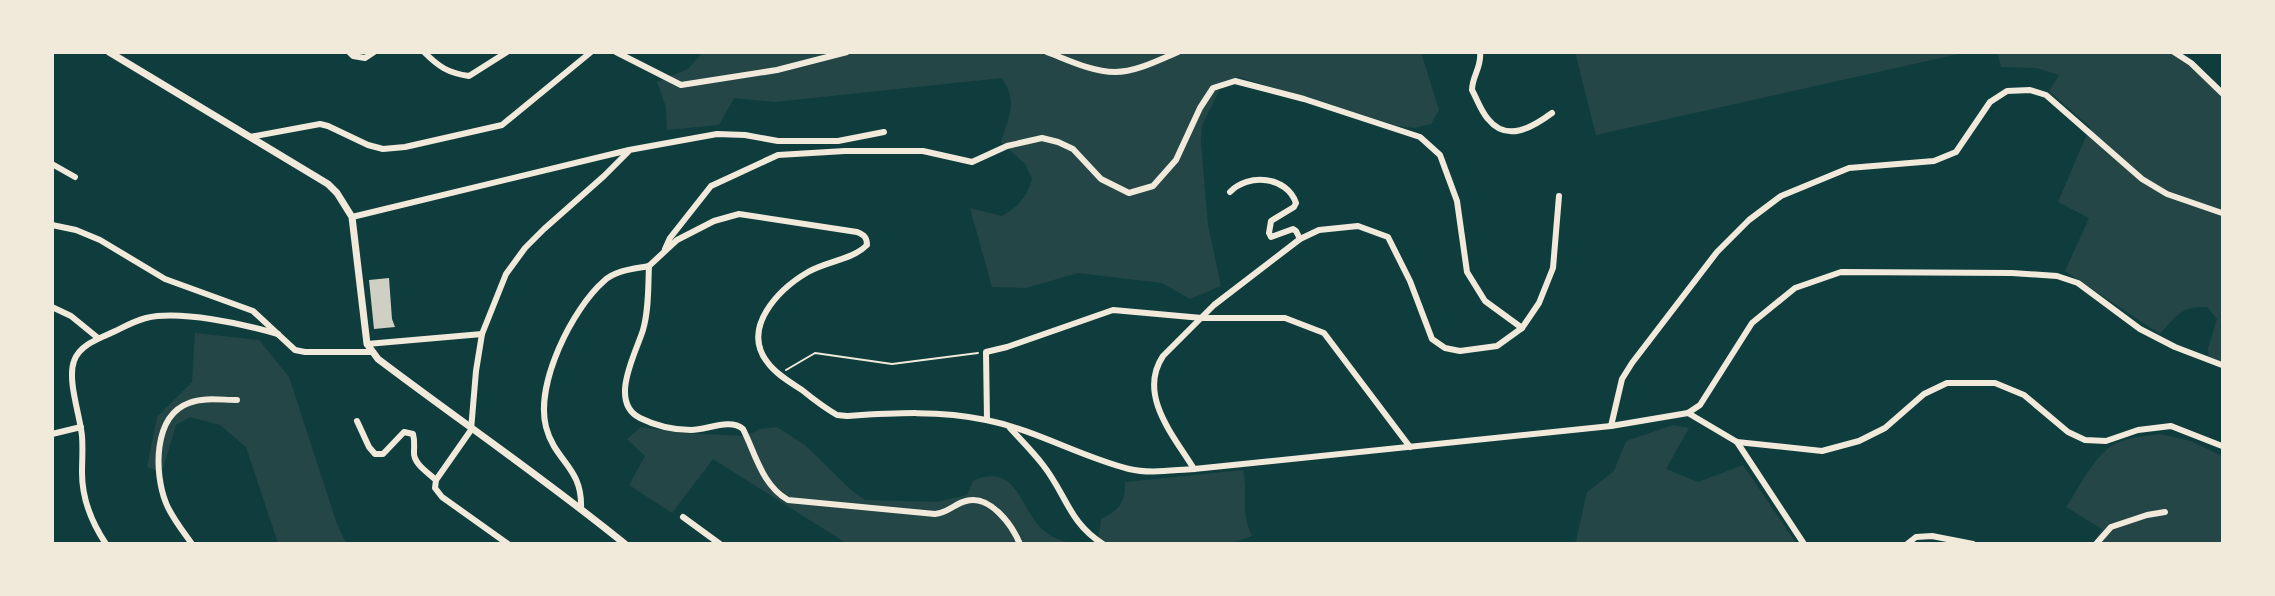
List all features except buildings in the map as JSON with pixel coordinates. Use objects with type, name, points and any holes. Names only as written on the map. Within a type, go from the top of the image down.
[{"type":"street","points":[[109,52],[328,184],[337,192],[352,217],[369,348],[378,359],[625,544]]},
{"type":"street","points":[[349,52],[353,56],[365,58],[374,52]]},
{"type":"street","points":[[424,52],[451,73],[468,76],[507,52]]},
{"type":"street","points":[[250,137],[320,124],[383,149],[405,147],[502,125],[591,52]]},
{"type":"street","points":[[616,52],[681,85],[777,70],[847,52]]},
{"type":"street","points":[[1047,52],[1095,69],[1116,72],[1145,65],[1178,52]]},
{"type":"street","points":[[1480,52],[1479,68],[1472,90],[1488,120],[1500,129],[1518,131],[1531,128],[1552,113]]},
{"type":"street","points":[[2174,52],[2222,93]]},
{"type":"street","points":[[662,253],[670,238],[711,186],[778,155],[923,151],[972,162],[1007,146],[1042,138],[1073,149],[1101,179],[1129,193],[1153,186],[1176,160],[1200,108],[1213,88],[1235,81],[1304,99],[1420,137],[1440,155],[1457,201],[1467,272],[1485,301],[1522,328]]},
{"type":"street","points":[[1611,426],[1622,379],[1632,363],[1717,252],[1749,220],[1782,196],[1849,168],[1934,161],[1956,152],[1990,103],[2007,91],[2030,90],[2046,95],[2142,179],[2167,194],[2222,213]]},
{"type":"street","points":[[352,217],[629,150],[717,134],[745,135],[778,141],[838,141],[884,132]]},
{"type":"street","points":[[508,544],[442,497],[435,488],[436,480],[471,430],[482,334],[506,274],[525,248],[629,150]]},
{"type":"street","points":[[52,164],[75,177]]},
{"type":"street","points":[[1230,192],[1235,186],[1261,180],[1274,181],[1286,187],[1293,194],[1296,203],[1271,221],[1269,233],[1271,237],[1293,229],[1300,239]]},
{"type":"street","points":[[1194,469],[1156,407],[1154,393],[1158,364],[1214,305],[1300,239],[1320,230],[1358,226],[1388,237],[1410,281],[1432,339],[1445,348],[1460,351],[1497,346],[1522,328],[1539,303],[1553,268],[1559,196]]},
{"type":"street","points":[[581,509],[580,486],[573,471],[551,443],[545,424],[544,407],[550,373],[562,338],[604,281],[618,272],[649,266],[677,240],[714,221],[739,214],[865,235],[867,245],[860,252],[822,264],[805,274],[770,304],[762,316],[758,335],[760,351],[768,364],[837,415],[936,413],[987,420],[1131,469],[1148,471],[1194,469],[1611,426],[1688,413],[1700,405],[1752,323],[1795,288],[1841,272],[2012,273],[2057,276],[2078,284],[2140,329],[2175,347],[2222,365]]},
{"type":"street","points":[[52,225],[76,230],[100,240],[165,279],[253,311],[295,350],[305,352],[369,348],[482,334]]},
{"type":"street","points":[[649,266],[643,328],[625,382],[630,410],[637,416],[659,426],[680,429],[739,425],[767,482],[777,494],[788,500],[935,514],[948,511],[969,500],[978,500],[1004,517],[1013,528],[1020,544]]},
{"type":"street","points":[[52,307],[71,316],[98,338]]},
{"type":"street","points":[[987,420],[986,352],[1114,310],[1202,318],[1285,317],[1324,333],[1410,447]]},
{"type":"street","points":[[106,544],[96,529],[87,505],[82,476],[81,427],[72,376],[73,362],[80,351],[98,338],[145,318],[168,316],[251,326],[278,334]]},
{"type":"street","points":[[1688,413],[1737,442],[1822,452],[1859,441],[1885,428],[1924,394],[1947,383],[1995,383],[2024,395],[2068,432],[2085,440],[2106,441],[2138,430],[2171,426],[2222,446]]},
{"type":"street","points":[[192,544],[175,521],[165,501],[159,466],[159,448],[164,426],[175,411],[186,403],[201,399],[237,400]]},
{"type":"street","points":[[357,421],[375,454],[383,454],[404,432],[413,434],[413,456],[436,480]]},
{"type":"street","points":[[1009,426],[1044,466],[1075,520],[1088,534],[1103,544]]},
{"type":"street","points":[[52,434],[81,427]]},
{"type":"street","points":[[1737,442],[1804,544]]},
{"type":"street","points":[[2096,544],[2111,527],[2165,512]]},
{"type":"street","points":[[683,517],[720,544]]},
{"type":"street","points":[[1907,544],[1916,537],[1932,536],[1973,544]]},
{"type":"path","points":[[780,374],[816,353],[892,364],[986,352]]},
{"type":"shaded area","points":[[703,52],[1421,52],[1439,110],[1431,124],[1414,128],[1398,126],[1239,77],[1223,82],[1202,126],[1201,142],[1208,225],[1221,286],[1190,299],[1162,283],[1078,273],[1026,288],[992,287],[970,208],[1002,216],[1021,201],[1032,179],[1025,164],[1001,142],[1011,102],[1002,78],[774,102],[734,98],[719,125],[667,130],[666,107],[657,82],[688,69]]},
{"type":"shaded area","points":[[1575,52],[1963,52],[1963,53],[1596,135]]},
{"type":"shaded area","points":[[1991,53],[2178,53],[2222,90],[2222,364],[2209,359],[2208,348],[2217,319],[2207,307],[2185,310],[2160,334],[2065,271],[2089,218],[2058,202],[2090,127],[2049,91],[2059,75],[2036,68],[2001,67],[1998,55]]},
{"type":"shaded area","points":[[195,333],[259,340],[289,377],[337,524],[346,543],[278,543],[246,447],[220,425],[190,417],[176,425],[162,472],[147,467],[157,417],[192,382]]},
{"type":"shaded area","points":[[1673,425],[1689,428],[1666,469],[1698,482],[1743,465],[1796,543],[1572,543],[1576,541],[1587,492],[1614,471],[1626,441]]},
{"type":"shaded area","points":[[641,427],[682,433],[746,436],[760,429],[777,427],[805,445],[852,491],[865,500],[937,502],[967,495],[973,481],[988,477],[1000,478],[1016,491],[1044,531],[1069,543],[846,543],[713,459],[672,513],[629,485],[645,456],[627,439]]},
{"type":"shaded area","points":[[2160,434],[2191,441],[2222,456],[2222,543],[2093,543],[2102,529],[2066,507],[2095,462],[2109,448],[2128,439]]},
{"type":"shaded area","points":[[1243,470],[1246,518],[1252,536],[1229,544],[1091,544],[1099,534],[1101,519],[1120,505],[1125,482]]}]
